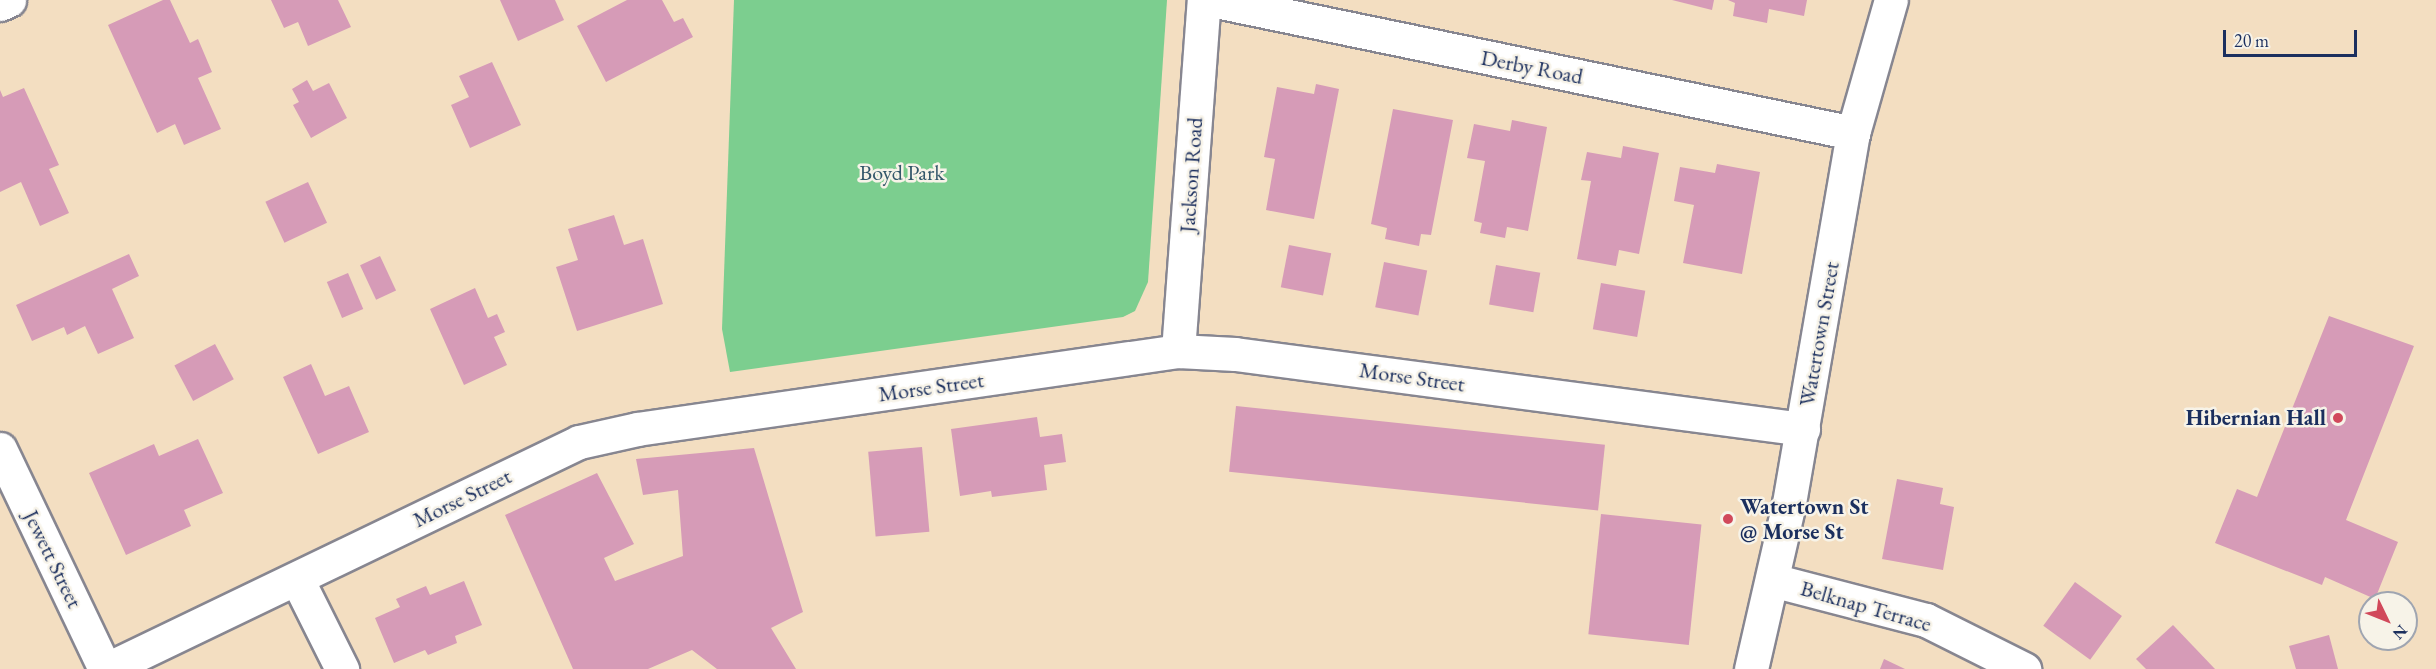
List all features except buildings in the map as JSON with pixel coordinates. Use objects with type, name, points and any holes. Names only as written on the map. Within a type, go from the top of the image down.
[{"type":"street","points":[[0,4],[9,0]]},
{"type":"street","name":"Jackson Road","points":[[1178,351],[1204,0]]},
{"type":"street","name":"Derby Road","points":[[1211,0],[1853,133]]},
{"type":"street","name":"Watertown Street","points":[[1751,669],[1803,429],[1853,133],[1891,0]]},
{"type":"street","name":"Morse Street","points":[[106,669],[579,442],[636,429],[1178,351],[1235,354],[1803,429]]},
{"type":"street","name":"Jewett Street","points":[[0,449],[106,669]]},
{"type":"street","points":[[297,579],[342,669]]},
{"type":"street","name":"Belknap Terrace","points":[[1772,580],[1926,620],[2024,669]]},
{"type":"green space","name":"Boyd Park","points":[[734,0],[1167,0],[1148,282],[1135,311],[1123,317],[730,372],[722,329]]},
{"type":"place","name":"Hibernian Hall","points":[[2338,418]]},
{"type":"place","name":"Watertown St @ Morse St","points":[[1728,519]]}]
